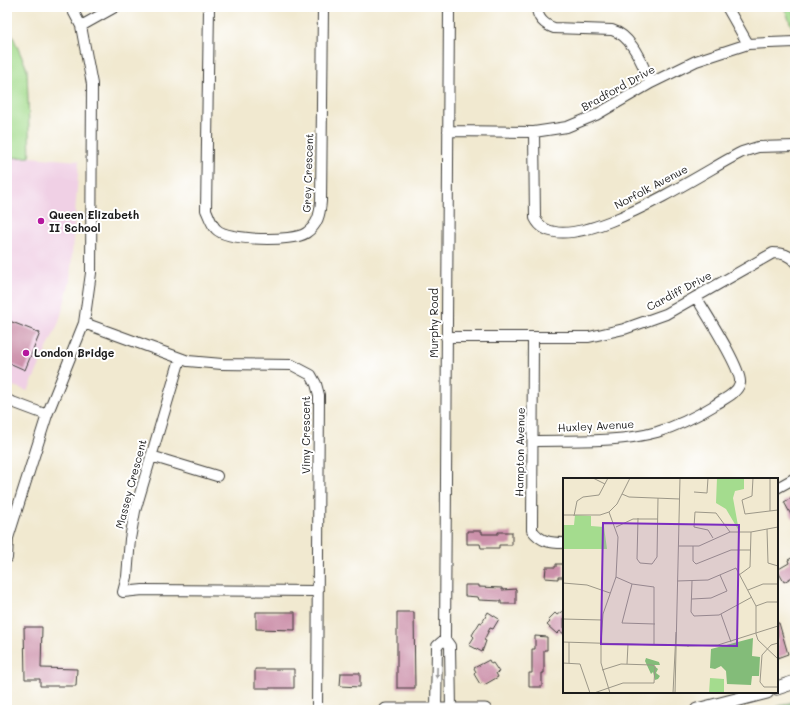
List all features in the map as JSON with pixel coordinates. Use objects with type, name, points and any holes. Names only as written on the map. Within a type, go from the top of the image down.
[{"type":"main road","points":[[778,688],[795,682]]},
{"type":"main road","points":[[696,710],[762,693]]},
{"type":"main road","points":[[386,710],[485,710]]},
{"type":"street","points":[[7,558],[8,538],[47,415],[84,323],[91,273],[92,84],[81,26],[71,7]]},
{"type":"street","points":[[81,26],[115,7]]},
{"type":"street","name":"Grey Crescent","points":[[209,7],[206,210],[216,230],[224,235],[234,238],[294,238],[309,231],[319,217],[323,7]]},
{"type":"street","name":"Murphy Road","points":[[449,7],[445,639],[450,646],[451,710]]},
{"type":"street","points":[[537,7],[540,19],[546,26],[554,28],[612,30],[620,32],[630,44],[652,83]]},
{"type":"street","points":[[727,7],[748,44]]},
{"type":"street","name":"Bradford Drive","points":[[448,131],[534,132],[551,130],[582,122],[652,83],[696,61],[748,44],[795,42]]},
{"type":"street","name":"Norfolk Avenue","points":[[534,132],[535,218],[539,226],[545,230],[555,233],[582,230],[631,214],[742,152],[758,147],[795,146]]},
{"type":"street","name":"Cardiff Drive","points":[[446,337],[589,337],[624,329],[666,314],[773,253],[782,253],[790,257],[795,262]]},
{"type":"street","name":"Huxley Avenue","points":[[533,440],[612,439],[644,436],[673,427],[703,412],[737,390],[740,383],[736,367],[696,297]]},
{"type":"street","name":"Vimy Crescent","points":[[84,323],[180,359],[222,364],[292,365],[311,375],[316,384],[319,395],[317,710]]},
{"type":"street","name":"Hampton Avenue","points":[[534,338],[532,530],[537,536],[548,543],[563,543]]},
{"type":"street","name":"Massey Crescent","points":[[180,359],[134,511],[127,577],[123,592],[142,590],[317,591]]},
{"type":"street","points":[[7,400],[47,415]]},
{"type":"street","points":[[151,456],[216,476]]},
{"type":"street","points":[[778,487],[795,478]]},
{"type":"street","name":"Murphy Road","points":[[436,710],[437,646],[445,639]]},
{"type":"shaded area","name":"Queen Elizabeth II School","points":[[30,157],[79,161],[70,281],[59,322],[28,391],[7,384],[7,158]]},
{"type":"green space","points":[[784,7],[795,7],[795,35]]},
{"type":"green space","points":[[7,23],[27,69],[30,157],[7,158]]},
{"type":"green space","points":[[795,701],[795,710],[766,710]]},
{"type":"building","points":[[7,320],[40,333],[25,370],[7,362]]},
{"type":"building","points":[[795,496],[795,522],[784,502]]},
{"type":"building","points":[[467,531],[482,531],[482,534],[512,532],[512,545],[499,545],[499,548],[481,548],[480,544],[467,544]]},
{"type":"building","points":[[795,556],[795,578],[794,576],[784,582],[778,569],[789,563],[788,560]]},
{"type":"building","points":[[556,564],[563,564],[563,577],[558,577],[558,579],[545,578],[546,567],[556,567]]},
{"type":"building","points":[[465,585],[502,588],[502,590],[516,589],[516,604],[501,604],[501,601],[479,600],[478,597],[465,596]]},
{"type":"building","points":[[563,611],[563,633],[560,631],[557,634],[547,625],[550,622],[548,620],[555,613],[557,615]]},
{"type":"building","points":[[256,612],[295,612],[295,630],[256,629]]},
{"type":"building","points":[[397,612],[414,612],[415,688],[397,688]]},
{"type":"building","points":[[488,612],[499,619],[493,629],[490,628],[484,640],[486,641],[482,652],[469,645],[474,637],[472,635],[480,622],[482,623]]},
{"type":"building","points":[[778,623],[779,623],[788,654],[778,658]]},
{"type":"building","points":[[24,627],[42,627],[41,668],[77,669],[76,686],[40,686],[40,679],[25,679]]},
{"type":"building","points":[[535,636],[547,637],[547,650],[544,650],[544,673],[542,673],[542,687],[529,687],[529,673],[532,673],[532,649],[535,649]]},
{"type":"building","points":[[489,660],[499,672],[496,673],[498,677],[484,685],[482,683],[480,684],[474,674],[476,672],[474,668]]},
{"type":"building","points":[[255,669],[294,669],[294,688],[255,688]]},
{"type":"building","points":[[341,673],[360,673],[360,687],[340,686]]},
{"type":"place","name":"Queen Elizabeth II School","points":[[41,221]]},
{"type":"place","name":"London Bridge","points":[[26,353]]}]
